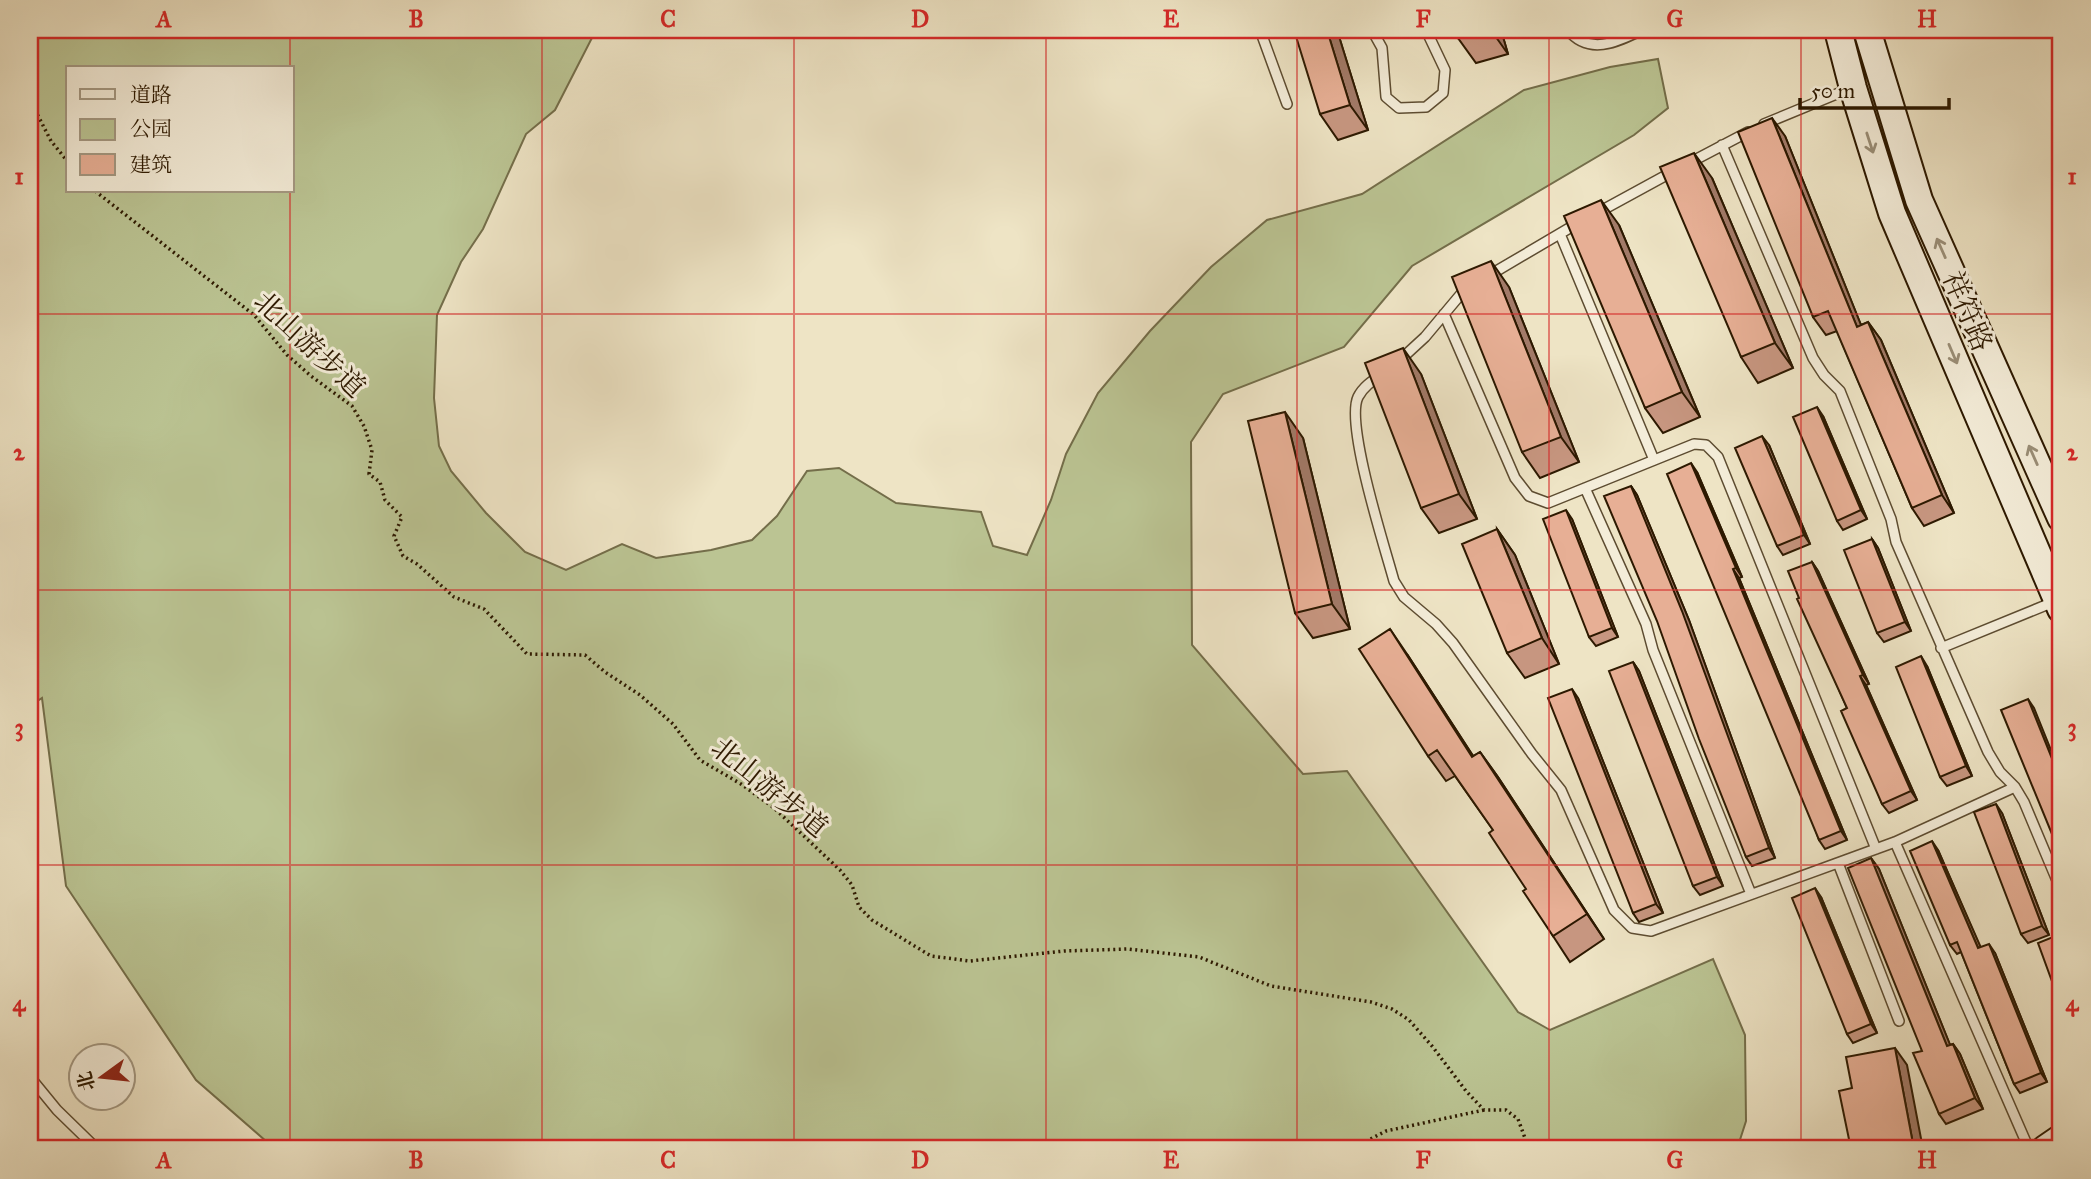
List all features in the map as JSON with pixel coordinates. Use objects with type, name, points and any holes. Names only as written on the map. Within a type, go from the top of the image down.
[{"type":"main road","name":"祥符路","points":[[1838,30],[1892,213],[2059,605]]},
{"type":"main road","name":"祥符路","points":[[1867,30],[1919,200],[2061,518]]},
{"type":"main road","points":[[2045,1149],[2061,1138]]},
{"type":"lane","points":[[1260,30],[1287,104]]},
{"type":"lane","points":[[1372,30],[1382,48],[1386,97],[1399,108],[1426,107],[1443,93],[1445,70],[1426,30]]},
{"type":"lane","points":[[1568,30],[1575,39],[1592,45],[1619,41],[1642,30]]},
{"type":"lane","points":[[1853,88],[1775,119],[1722,145],[1465,289],[1425,337],[1401,360],[1367,384],[1357,399],[1360,454],[1394,581],[1404,597],[1436,624],[1453,643],[1561,790],[1614,910],[1632,928],[1651,931],[1838,863],[1895,842],[2015,787]]},
{"type":"lane","points":[[1722,145],[1813,358],[1824,375],[1840,391],[1891,519],[1896,542],[1988,752],[2024,802],[2061,890]]},
{"type":"lane","points":[[1560,234],[1654,460]]},
{"type":"lane","points":[[1444,314],[1515,478],[1529,496],[1548,503],[1694,444],[1706,445],[1718,457],[1876,849]]},
{"type":"lane","points":[[1585,488],[1647,624],[1653,650],[1751,894]]},
{"type":"lane","points":[[1941,648],[2059,605]]},
{"type":"lane","points":[[1895,842],[2029,1149]]},
{"type":"lane","points":[[1838,863],[1899,1021]]},
{"type":"lane","points":[[30,1077],[57,1110],[97,1149]]},
{"type":"path","points":[[30,100],[51,141],[66,160]]},
{"type":"path","name":"北山游步道","points":[[96,192],[254,315],[287,355],[352,406],[364,426],[372,450],[369,474],[380,482],[385,500],[402,517],[394,536],[403,556],[417,564],[454,597],[484,609],[527,654],[585,655],[640,695],[673,724],[700,760],[741,784],[774,808],[840,870],[852,885],[859,907],[872,920],[931,956],[970,961],[1064,951],[1128,949],[1199,957],[1271,986],[1371,1002],[1392,1009],[1409,1020],[1484,1110]]},
{"type":"path","points":[[1351,1149],[1387,1131],[1484,1110],[1506,1110],[1518,1119],[1529,1149]]},
{"type":"green space","points":[[30,30],[596,30],[555,110],[526,134],[483,229],[461,262],[437,315],[434,398],[439,446],[451,471],[486,513],[525,552],[566,570],[622,544],[656,558],[711,550],[752,540],[777,516],[807,471],[839,468],[896,503],[981,512],[993,546],[1027,555],[1051,500],[1066,454],[1098,393],[1150,331],[1211,267],[1267,220],[1362,194],[1524,90],[1610,67],[1658,59],[1668,108],[1634,135],[1412,266],[1344,347],[1223,394],[1191,442],[1192,645],[1303,774],[1347,771],[1518,1012],[1550,1030],[1713,959],[1745,1035],[1746,1121],[1737,1149],[275,1149],[196,1080],[66,886],[42,698],[30,706]]},
{"type":"building","points":[[1294,30],[1327,30],[1350,105],[1320,114]]},
{"type":"building","points":[[1456,30],[1487,30],[1458,38]]},
{"type":"building","points":[[1772,118],[1857,327],[1868,322],[1942,495],[1912,508],[1828,311],[1813,317],[1738,132]]},
{"type":"building","points":[[1694,153],[1775,343],[1741,357],[1660,167]]},
{"type":"building","points":[[1601,200],[1682,392],[1645,408],[1564,216]]},
{"type":"building","points":[[1491,261],[1561,437],[1522,452],[1452,277]]},
{"type":"building","points":[[1403,348],[1459,494],[1421,508],[1365,363]]},
{"type":"building","points":[[1817,407],[1861,510],[1837,521],[1793,417]]},
{"type":"building","points":[[1285,412],[1332,604],[1295,613],[1248,421]]},
{"type":"building","points":[[1762,436],[1804,535],[1777,546],[1735,448]]},
{"type":"building","points":[[1691,463],[1841,831],[1819,840],[1667,474]]},
{"type":"building","points":[[1631,486],[1682,611],[1769,848],[1746,857],[1699,739],[1657,621],[1604,496]]},
{"type":"building","points":[[1566,510],[1612,628],[1589,637],[1543,519]]},
{"type":"building","points":[[1497,529],[1542,638],[1507,653],[1462,544]]},
{"type":"building","points":[[1872,539],[1905,622],[1877,633],[1844,550]]},
{"type":"building","points":[[1812,562],[1911,791],[1882,804],[1841,711],[1847,708],[1797,599],[1799,598],[1788,571]]},
{"type":"building","points":[[1390,629],[1472,757],[1480,752],[1587,914],[1553,936],[1489,833],[1493,830],[1437,750],[1428,756],[1359,649]]},
{"type":"building","points":[[1921,656],[1966,766],[1940,777],[1896,667]]},
{"type":"building","points":[[1633,662],[1717,877],[1693,886],[1609,671]]},
{"type":"building","points":[[1572,689],[1656,904],[1633,913],[1548,698]]},
{"type":"building","points":[[2028,699],[2061,781],[2061,856],[2001,710]]},
{"type":"building","points":[[1996,804],[2042,926],[2021,934],[1974,812]]},
{"type":"building","points":[[1932,841],[1978,948],[1989,944],[2041,1073],[2014,1084],[1957,942],[1950,945],[1910,851]]},
{"type":"building","points":[[1871,858],[1947,1046],[1953,1044],[1975,1098],[1939,1114],[1913,1053],[1922,1051],[1848,868]]},
{"type":"building","points":[[1815,888],[1871,1024],[1847,1034],[1792,898]]},
{"type":"building","points":[[2058,935],[2061,944],[2061,1006],[2038,943]]},
{"type":"building","points":[[1895,1048],[1914,1149],[1851,1149],[1839,1091],[1852,1088],[1846,1057]]}]
